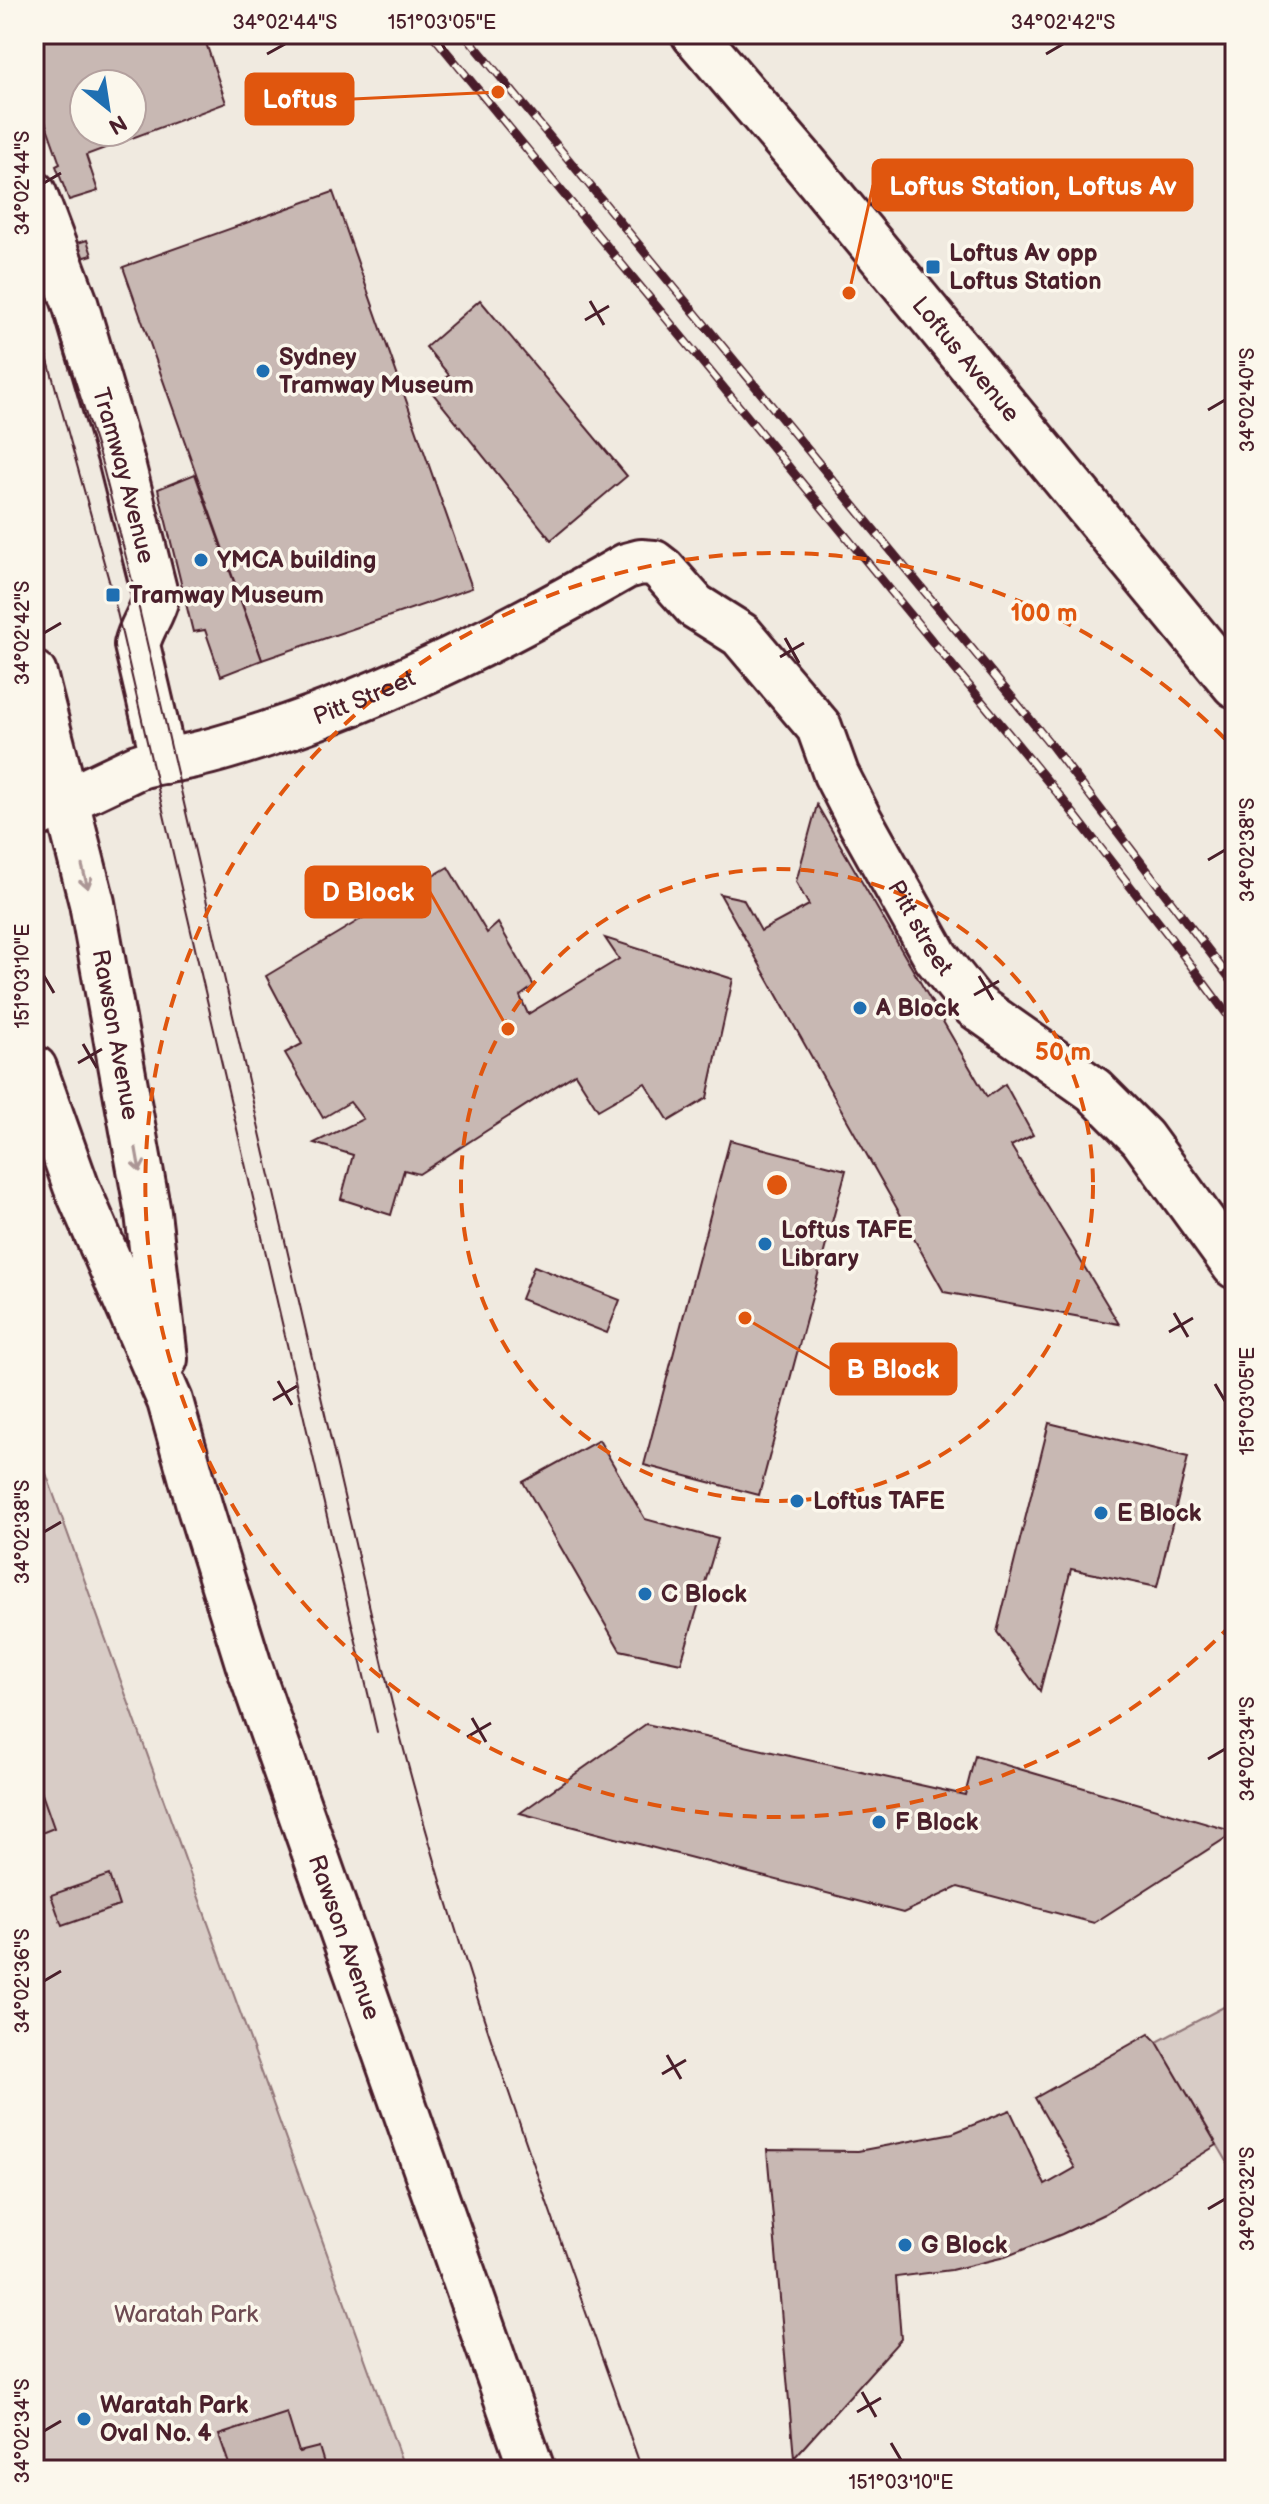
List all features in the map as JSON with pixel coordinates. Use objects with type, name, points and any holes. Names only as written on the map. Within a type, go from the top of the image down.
[{"type":"street","name":"Loftus Avenue","points":[[694,34],[806,165],[1235,685]]},
{"type":"street","name":"Tramway Avenue","points":[[34,194],[75,303],[121,459],[156,598],[137,645],[164,761]]},
{"type":"street","name":"Pitt Street","points":[[50,809],[137,767],[199,754],[269,733],[417,676],[495,639],[626,566],[648,561]]},
{"type":"street","name":"Pitt street","points":[[648,561],[663,570],[695,606],[741,635],[819,727],[836,774],[936,957],[975,1006],[1094,1090],[1142,1138],[1235,1266]]},
{"type":"street","name":"Rawson Avenue","points":[[34,674],[50,809],[92,903],[148,1213],[170,1401]]},
{"type":"street","name":"Rawson Avenue","points":[[34,1068],[76,1186],[170,1401],[248,1663],[532,2470]]},
{"type":"green space","name":"Waratah Park","points":[[34,1440],[405,2470],[34,2470]]},
{"type":"green space","points":[[1235,2001],[1235,2175],[1157,2042]]},
{"type":"building","points":[[34,34],[203,34],[226,103],[148,132],[148,68],[68,68],[68,148],[105,148],[86,155],[98,191],[69,200],[56,166],[60,164],[34,90]]},
{"type":"building","points":[[333,192],[472,588],[262,660],[123,267]]},
{"type":"building","points":[[87,240],[92,255],[72,261],[68,246]]},
{"type":"building","points":[[480,300],[627,476],[551,540],[430,390],[449,375],[426,347]]},
{"type":"building","name":"YMCA building","points":[[195,474],[262,660],[221,676],[205,630],[193,632],[158,489]]},
{"type":"building","name":"A Block","points":[[817,805],[987,1097],[1005,1084],[1033,1135],[1011,1146],[1119,1324],[944,1292],[720,894],[743,899],[761,931],[809,905],[796,882]]},
{"type":"building","points":[[448,867],[487,933],[498,923],[534,986],[520,996],[528,1014],[619,959],[605,938],[733,979],[707,1098],[669,1121],[645,1083],[598,1110],[575,1074],[419,1174],[404,1170],[391,1215],[341,1199],[353,1155],[314,1143],[363,1119],[350,1102],[323,1118],[285,1053],[302,1044],[266,976]]},
{"type":"building","points":[[730,1140],[846,1170],[759,1495],[644,1465]]},
{"type":"building","points":[[534,1266],[620,1300],[607,1333],[521,1299]]},
{"type":"building","name":"E Block","points":[[1049,1423],[1188,1457],[1157,1587],[1071,1569],[1040,1691],[997,1632]]},
{"type":"building","name":"C Block","points":[[599,1440],[645,1519],[718,1539],[681,1663],[620,1650],[523,1482]]},
{"type":"building","name":"F Block","points":[[646,1724],[965,1795],[975,1756],[1235,1832],[1094,1923],[958,1887],[903,1913],[520,1813]]},
{"type":"building","points":[[34,1771],[54,1828],[34,1836]]},
{"type":"building","points":[[109,1875],[119,1906],[62,1926],[51,1895]]},
{"type":"building","name":"G Block","points":[[1149,2034],[1157,2042],[1217,2145],[1104,2214],[1062,2234],[1005,2257],[951,2270],[896,2277],[901,2339],[794,2458],[767,2150],[858,2151],[953,2133],[1010,2110],[1045,2185],[1075,2168],[1035,2098]]},
{"type":"building","points":[[287,2413],[299,2452],[319,2447],[326,2470],[231,2470],[219,2435]]},
{"type":"tram line","points":[[34,253],[102,464],[137,600],[389,1691],[415,1790],[443,1889],[506,2084],[642,2470]]},
{"type":"tram line","points":[[34,310],[113,595],[377,1732]]},
{"type":"railway","points":[[432,34],[1059,795],[1235,1025]]},
{"type":"railway","points":[[465,34],[1052,746],[1235,985]]},
{"type":"place","name":"Loftus","points":[[498,92]]},
{"type":"place","name":"Loftus Av opp Loftus Station","points":[[933,267]]},
{"type":"place","name":"Loftus Station, Loftus Av","points":[[849,293]]},
{"type":"place","name":"Sydney Tramway Museum","points":[[263,371]]},
{"type":"place","name":"YMCA building","points":[[201,560]]},
{"type":"place","name":"Tramway Museum","points":[[113,595]]},
{"type":"place","name":"A Block","points":[[860,1008]]},
{"type":"place","name":"D Block","points":[[508,1029]]},
{"type":"place","name":"Loftus TAFE Library","points":[[765,1244]]},
{"type":"place","name":"B Block","points":[[745,1318]]},
{"type":"place","name":"Loftus TAFE","points":[[797,1501]]},
{"type":"place","name":"E Block","points":[[1101,1513]]},
{"type":"place","name":"C Block","points":[[645,1594]]},
{"type":"place","name":"F Block","points":[[879,1822]]},
{"type":"place","name":"G Block","points":[[905,2245]]},
{"type":"place","name":"Waratah Park Oval No. 4","points":[[84,2419]]}]
